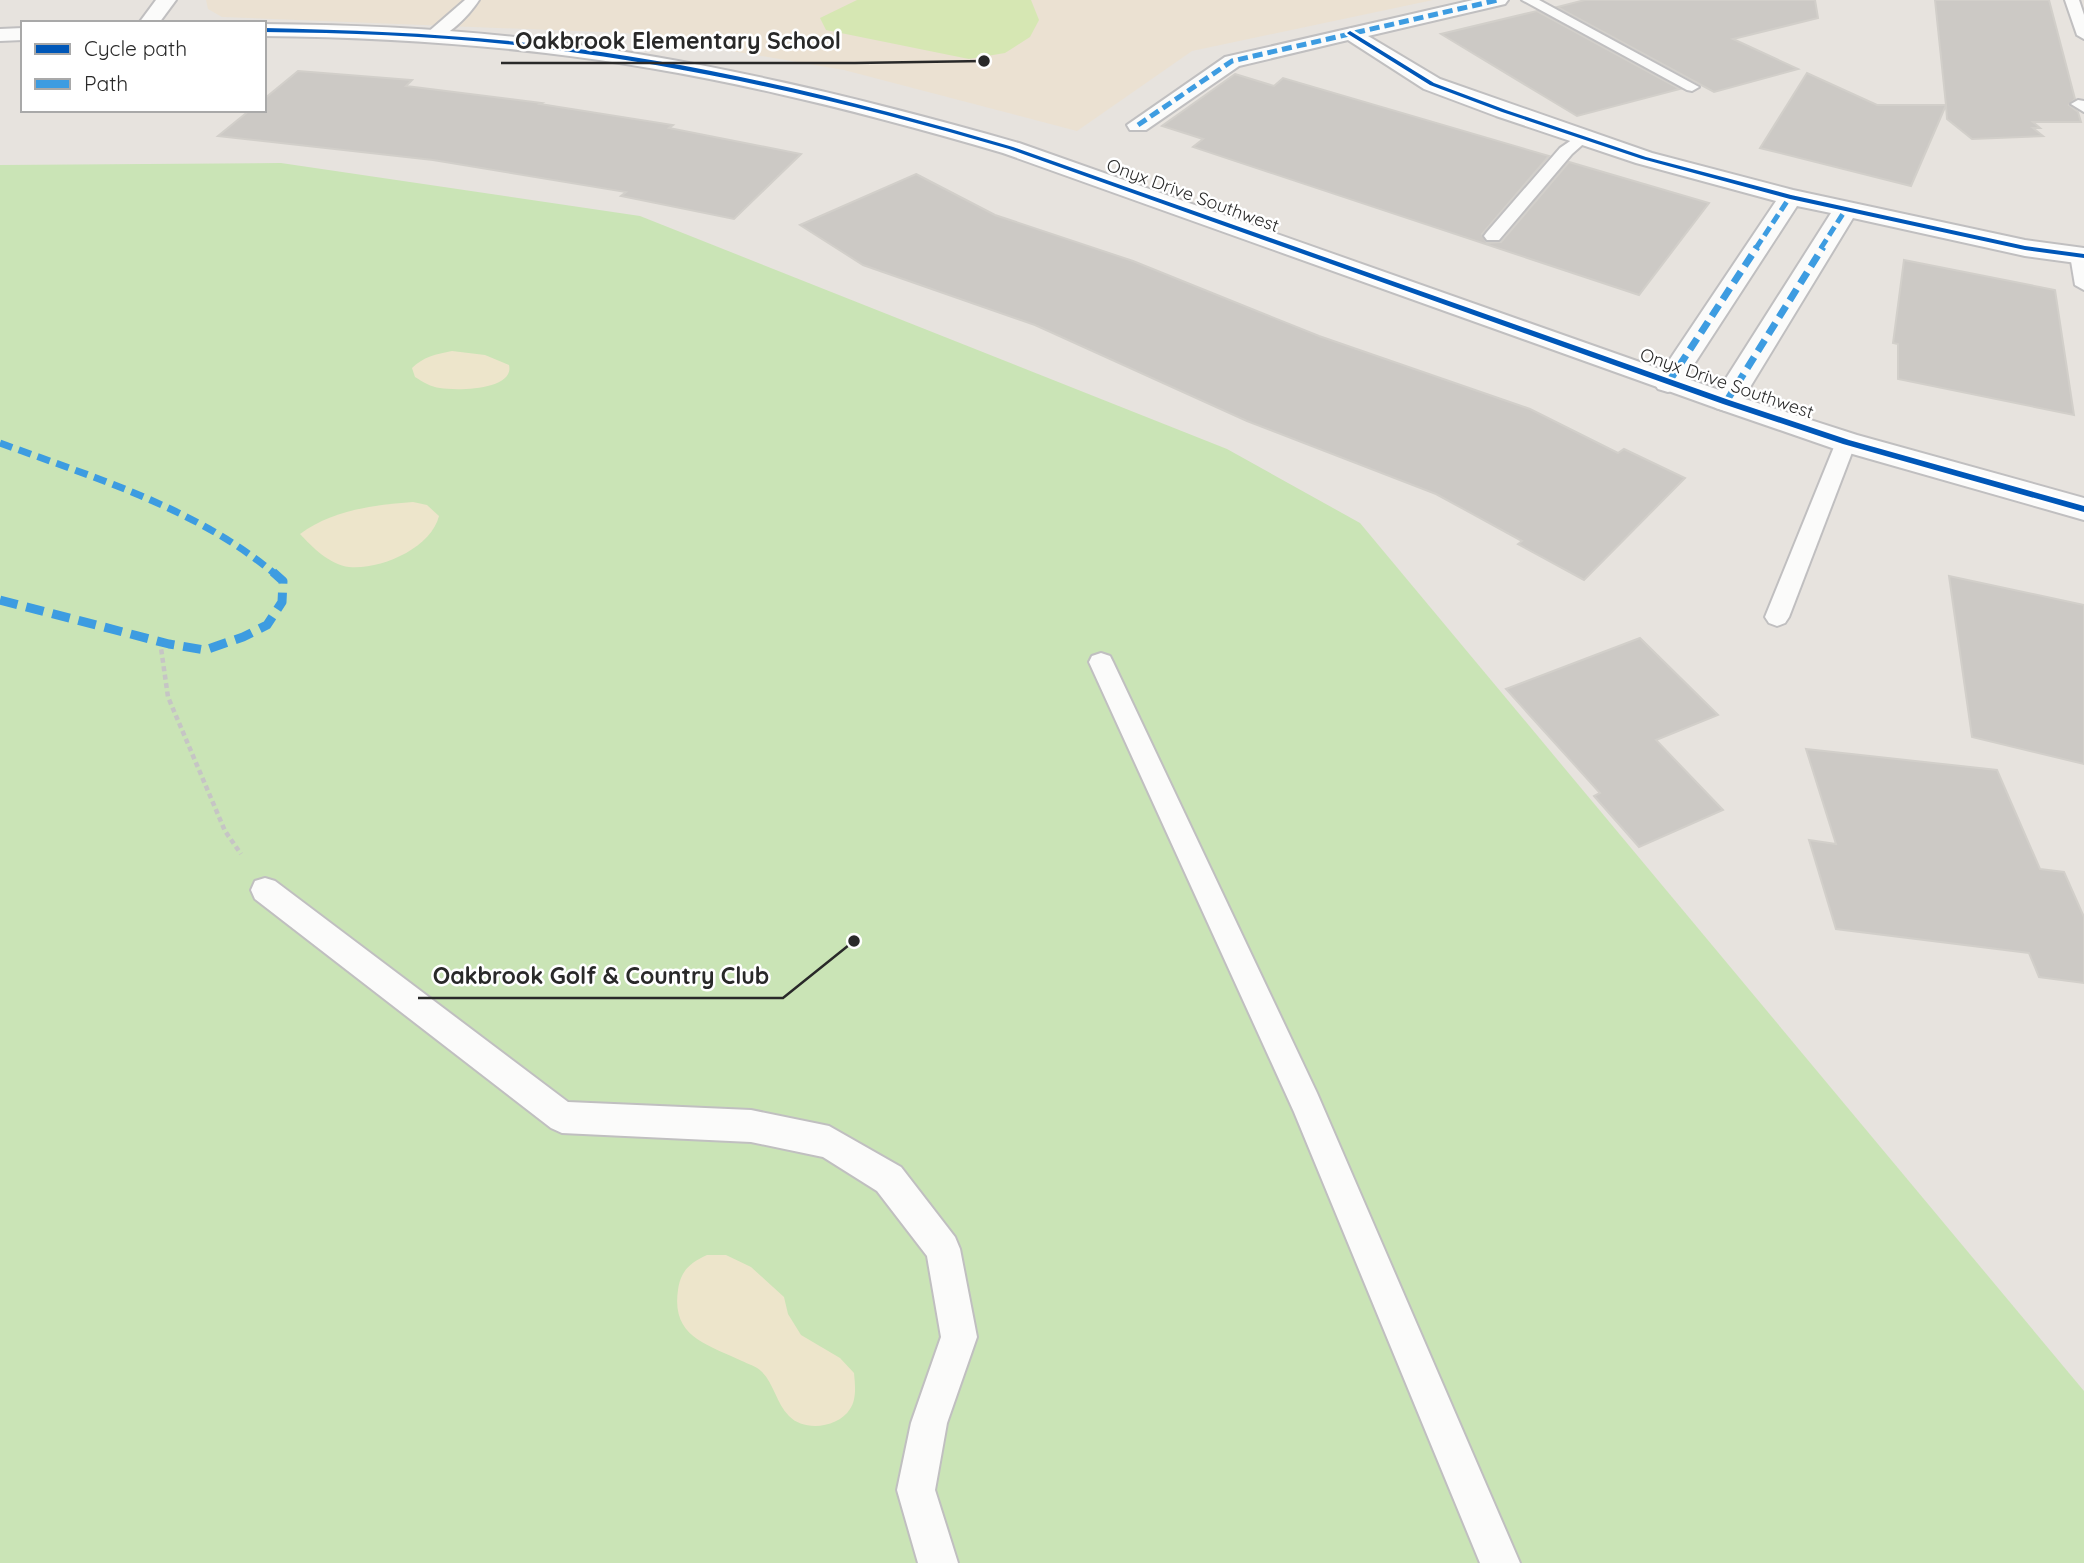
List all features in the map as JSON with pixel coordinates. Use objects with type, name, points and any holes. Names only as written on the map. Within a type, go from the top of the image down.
[{"type":"street","points":[[150,21],[166,0]]},
{"type":"street","points":[[1138,125],[1232,61],[1498,0]]},
{"type":"street","name":"Onyx Drive Southwest","points":[[266,30],[432,36],[643,60],[747,79],[923,121],[1011,148],[1668,383],[1846,442],[2084,509]]},
{"type":"street","points":[[1350,33],[1432,84],[1644,158],[1790,197],[2025,247],[2081,256]]},
{"type":"street","points":[[0,35],[21,34]]},
{"type":"street","points":[[1668,383],[1790,197]]},
{"type":"street","points":[[1727,402],[1846,209]]},
{"type":"lane","points":[[432,36],[466,9],[472,0]]},
{"type":"lane","points":[[1529,0],[1692,87]]},
{"type":"lane","points":[[2072,0],[2084,34]]},
{"type":"lane","points":[[1493,236],[1566,151],[1582,138]]},
{"type":"lane","points":[[2081,256],[2084,285]]},
{"type":"lane","points":[[1777,617],[1846,442]]},
{"type":"lane","points":[[1101,662],[1306,1104],[1500,1563]]},
{"type":"lane","points":[[265,890],[562,1116],[751,1126],[829,1142],[889,1180],[943,1249],[959,1337],[929,1423],[916,1490],[938,1563]]},
{"type":"path","points":[[160,641],[168,697],[225,831],[265,890]]},
{"type":"shaded area","points":[[206,0],[1433,0],[1192,51],[1077,131],[844,70],[626,33],[222,17],[208,9]]},
{"type":"green space","points":[[857,0],[1031,0],[1039,20],[1030,37],[1005,53],[969,59],[826,30],[820,18]]},
{"type":"green space","points":[[281,163],[640,216],[1227,449],[1360,523],[2084,1391],[2084,1563],[0,1563],[0,165]]},
{"type":"sand","points":[[452,351],[485,355],[509,365],[508,373],[503,380],[494,384],[471,389],[433,387],[415,377],[412,368],[421,361]]},
{"type":"sand","points":[[413,502],[427,505],[439,516],[434,528],[426,538],[403,555],[375,565],[342,566],[316,550],[300,534],[340,514],[369,507]]},
{"type":"sand","points":[[707,1255],[726,1255],[751,1267],[784,1297],[788,1314],[801,1335],[840,1358],[854,1373],[854,1401],[845,1415],[821,1426],[795,1421],[785,1411],[769,1381],[759,1369],[694,1337],[686,1329],[677,1306],[679,1283],[687,1268]]},
{"type":"building","points":[[1585,0],[1815,0],[1818,18],[1733,39],[1798,69],[1714,92],[1557,7]]},
{"type":"building","points":[[1935,0],[2049,0],[2075,99],[2069,105],[2078,112],[2081,122],[2033,122],[2040,128],[2033,128],[2043,136],[1972,139],[1947,119]]},
{"type":"building","points":[[1537,11],[1680,89],[1577,116],[1441,34]]},
{"type":"building","points":[[298,71],[412,80],[406,86],[542,103],[540,104],[673,125],[669,128],[801,154],[734,219],[621,196],[626,192],[433,160],[218,136],[248,112],[266,112],[266,97]]},
{"type":"building","points":[[1807,73],[1877,105],[1946,105],[1911,186],[1760,148]]},
{"type":"building","points":[[1235,74],[1274,86],[1283,78],[1549,156],[1482,234],[1487,243],[1501,242],[1569,162],[1709,203],[1639,295],[1193,147],[1203,139],[1162,126]]},
{"type":"building","points":[[916,174],[995,215],[1133,261],[1319,336],[1530,409],[1618,453],[1624,449],[1685,478],[1584,580],[1518,544],[1522,541],[1436,494],[1247,421],[1035,325],[863,265],[800,225]]},
{"type":"building","points":[[1904,260],[2055,290],[2074,415],[1898,379],[1898,344],[1893,343]]},
{"type":"building","points":[[1949,576],[2084,605],[2084,764],[1972,737]]},
{"type":"building","points":[[1640,638],[1718,715],[1656,740],[1723,810],[1639,847],[1594,796],[1600,793],[1506,689]]},
{"type":"building","points":[[1806,749],[1997,770],[2040,869],[2064,872],[2084,917],[2084,983],[2039,977],[2029,953],[1836,929],[1809,840],[1836,844]]},
{"type":"marked path","points":[[1138,125],[1232,61],[1498,0]]},
{"type":"marked path","points":[[1668,383],[1790,197]]},
{"type":"marked path","points":[[1726,402],[1846,209]]},
{"type":"marked path","points":[[0,443],[111,484],[187,517],[255,557],[283,581],[282,602],[267,625],[243,637],[205,650],[169,644],[0,600]]},
{"type":"cycle path","points":[[266,30],[359,31],[454,37],[642,60],[828,98],[920,122],[1011,148],[1726,402],[1846,442],[2084,509]]},
{"type":"cycle path","points":[[1350,33],[1432,84],[1644,158],[1790,197],[2025,248],[2084,256]]},
{"type":"place","name":"Oakbrook Elementary School","points":[[984,61]]},
{"type":"place","name":"Oakbrook Golf & Country Club","points":[[854,941]]}]
